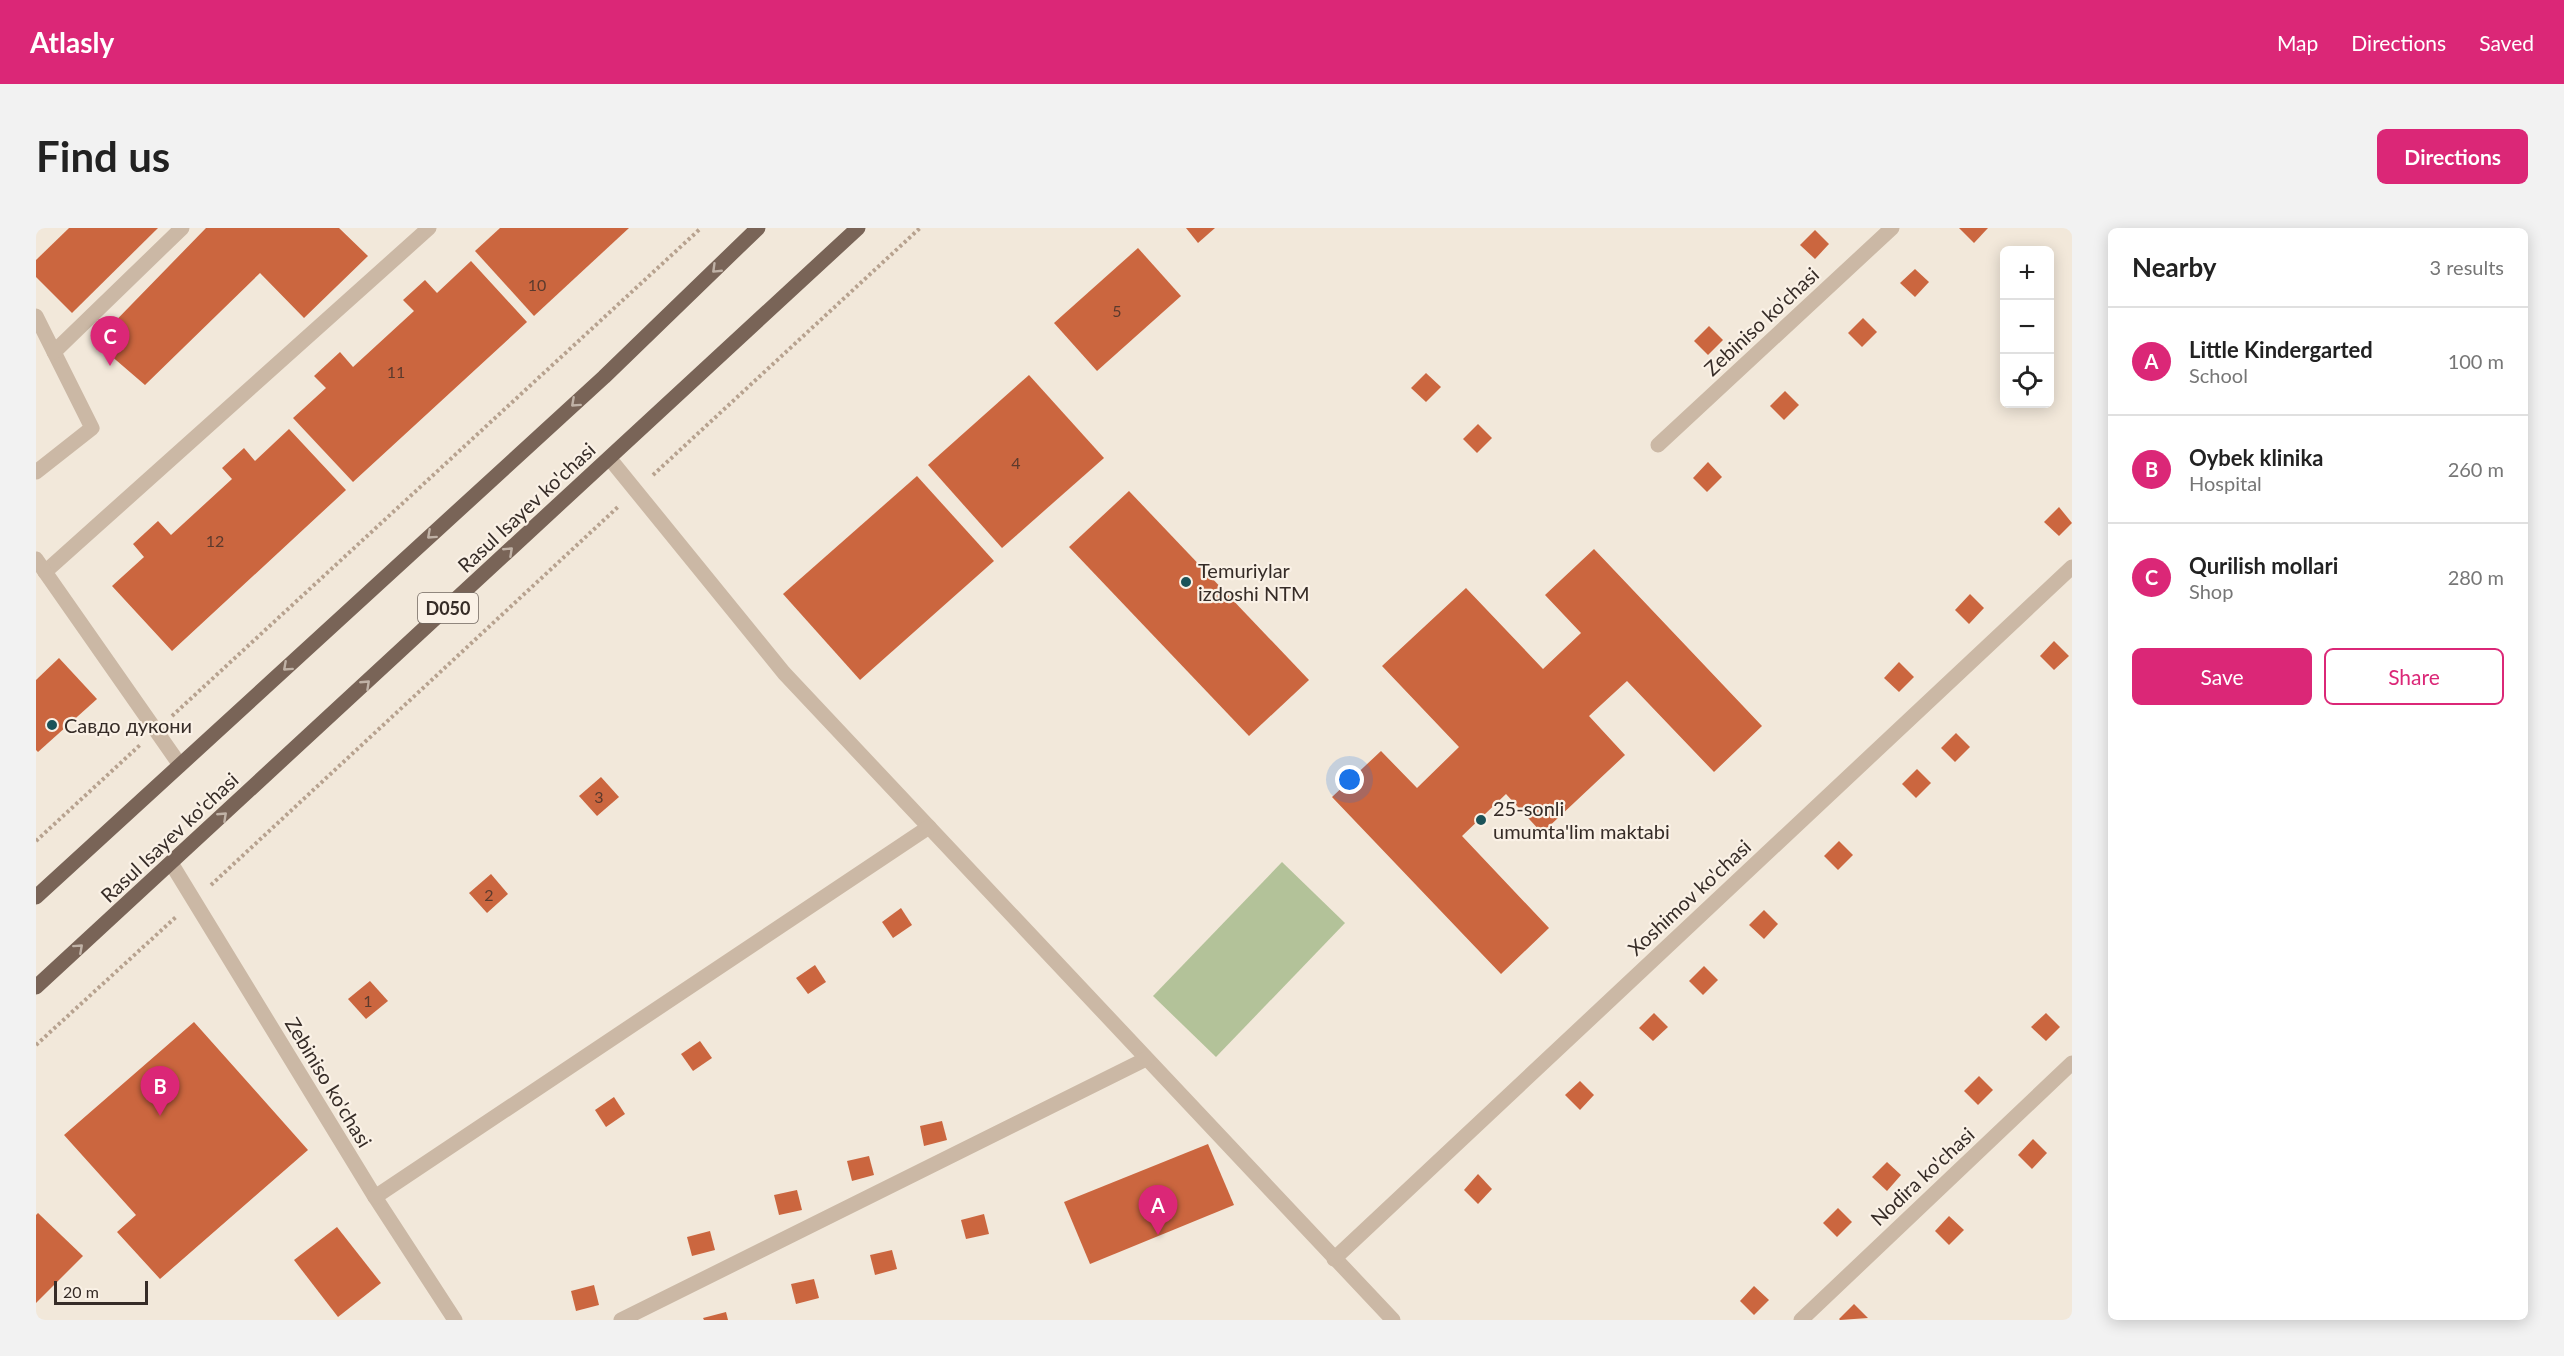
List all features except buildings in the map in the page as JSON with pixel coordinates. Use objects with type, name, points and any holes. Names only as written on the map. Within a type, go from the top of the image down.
[{"type":"main road","points":[[36,897],[604,376],[758,228]]},
{"type":"main road","name":"Rasul Isayev ko'chasi","points":[[36,987],[858,228]]},
{"type":"street","points":[[54,352],[182,228]]},
{"type":"street","points":[[45,572],[429,228]]},
{"type":"street","name":"Zebiniso ko'chasi","points":[[1658,445],[1892,228]]},
{"type":"street","points":[[36,316],[92,428],[36,472]]},
{"type":"street","points":[[610,459],[784,673],[1393,1320]]},
{"type":"street","points":[[36,559],[180,765]]},
{"type":"street","name":"Xoshimov ko'chasi","points":[[1334,1259],[2072,567]]},
{"type":"street","points":[[375,1197],[929,827]]},
{"type":"street","name":"Zebiniso ko'chasi","points":[[171,863],[375,1197],[455,1320]]},
{"type":"street","points":[[621,1320],[1146,1059]]},
{"type":"street","name":"Nodira ko'chasi","points":[[1801,1320],[2072,1063]]},
{"type":"path","points":[[36,841],[701,228]]},
{"type":"path","points":[[36,1045],[920,228]]},
{"type":"green space","points":[[1282,862],[1345,923],[1216,1057],[1153,996]]},
{"type":"place","name":"Qurilish mollari","points":[[110,366]]},
{"type":"place","name":"Temuriylar izdoshi NTM","points":[[1186,582]]},
{"type":"place","name":"Савдо дукони","points":[[52,725]]},
{"type":"place","name":"25-sonli umumta'lim maktabi","points":[[1481,820]]},
{"type":"place","name":"Oybek klinika","points":[[160,1116]]},
{"type":"place","name":"Little Kindergarted","points":[[1158,1235]]}]
